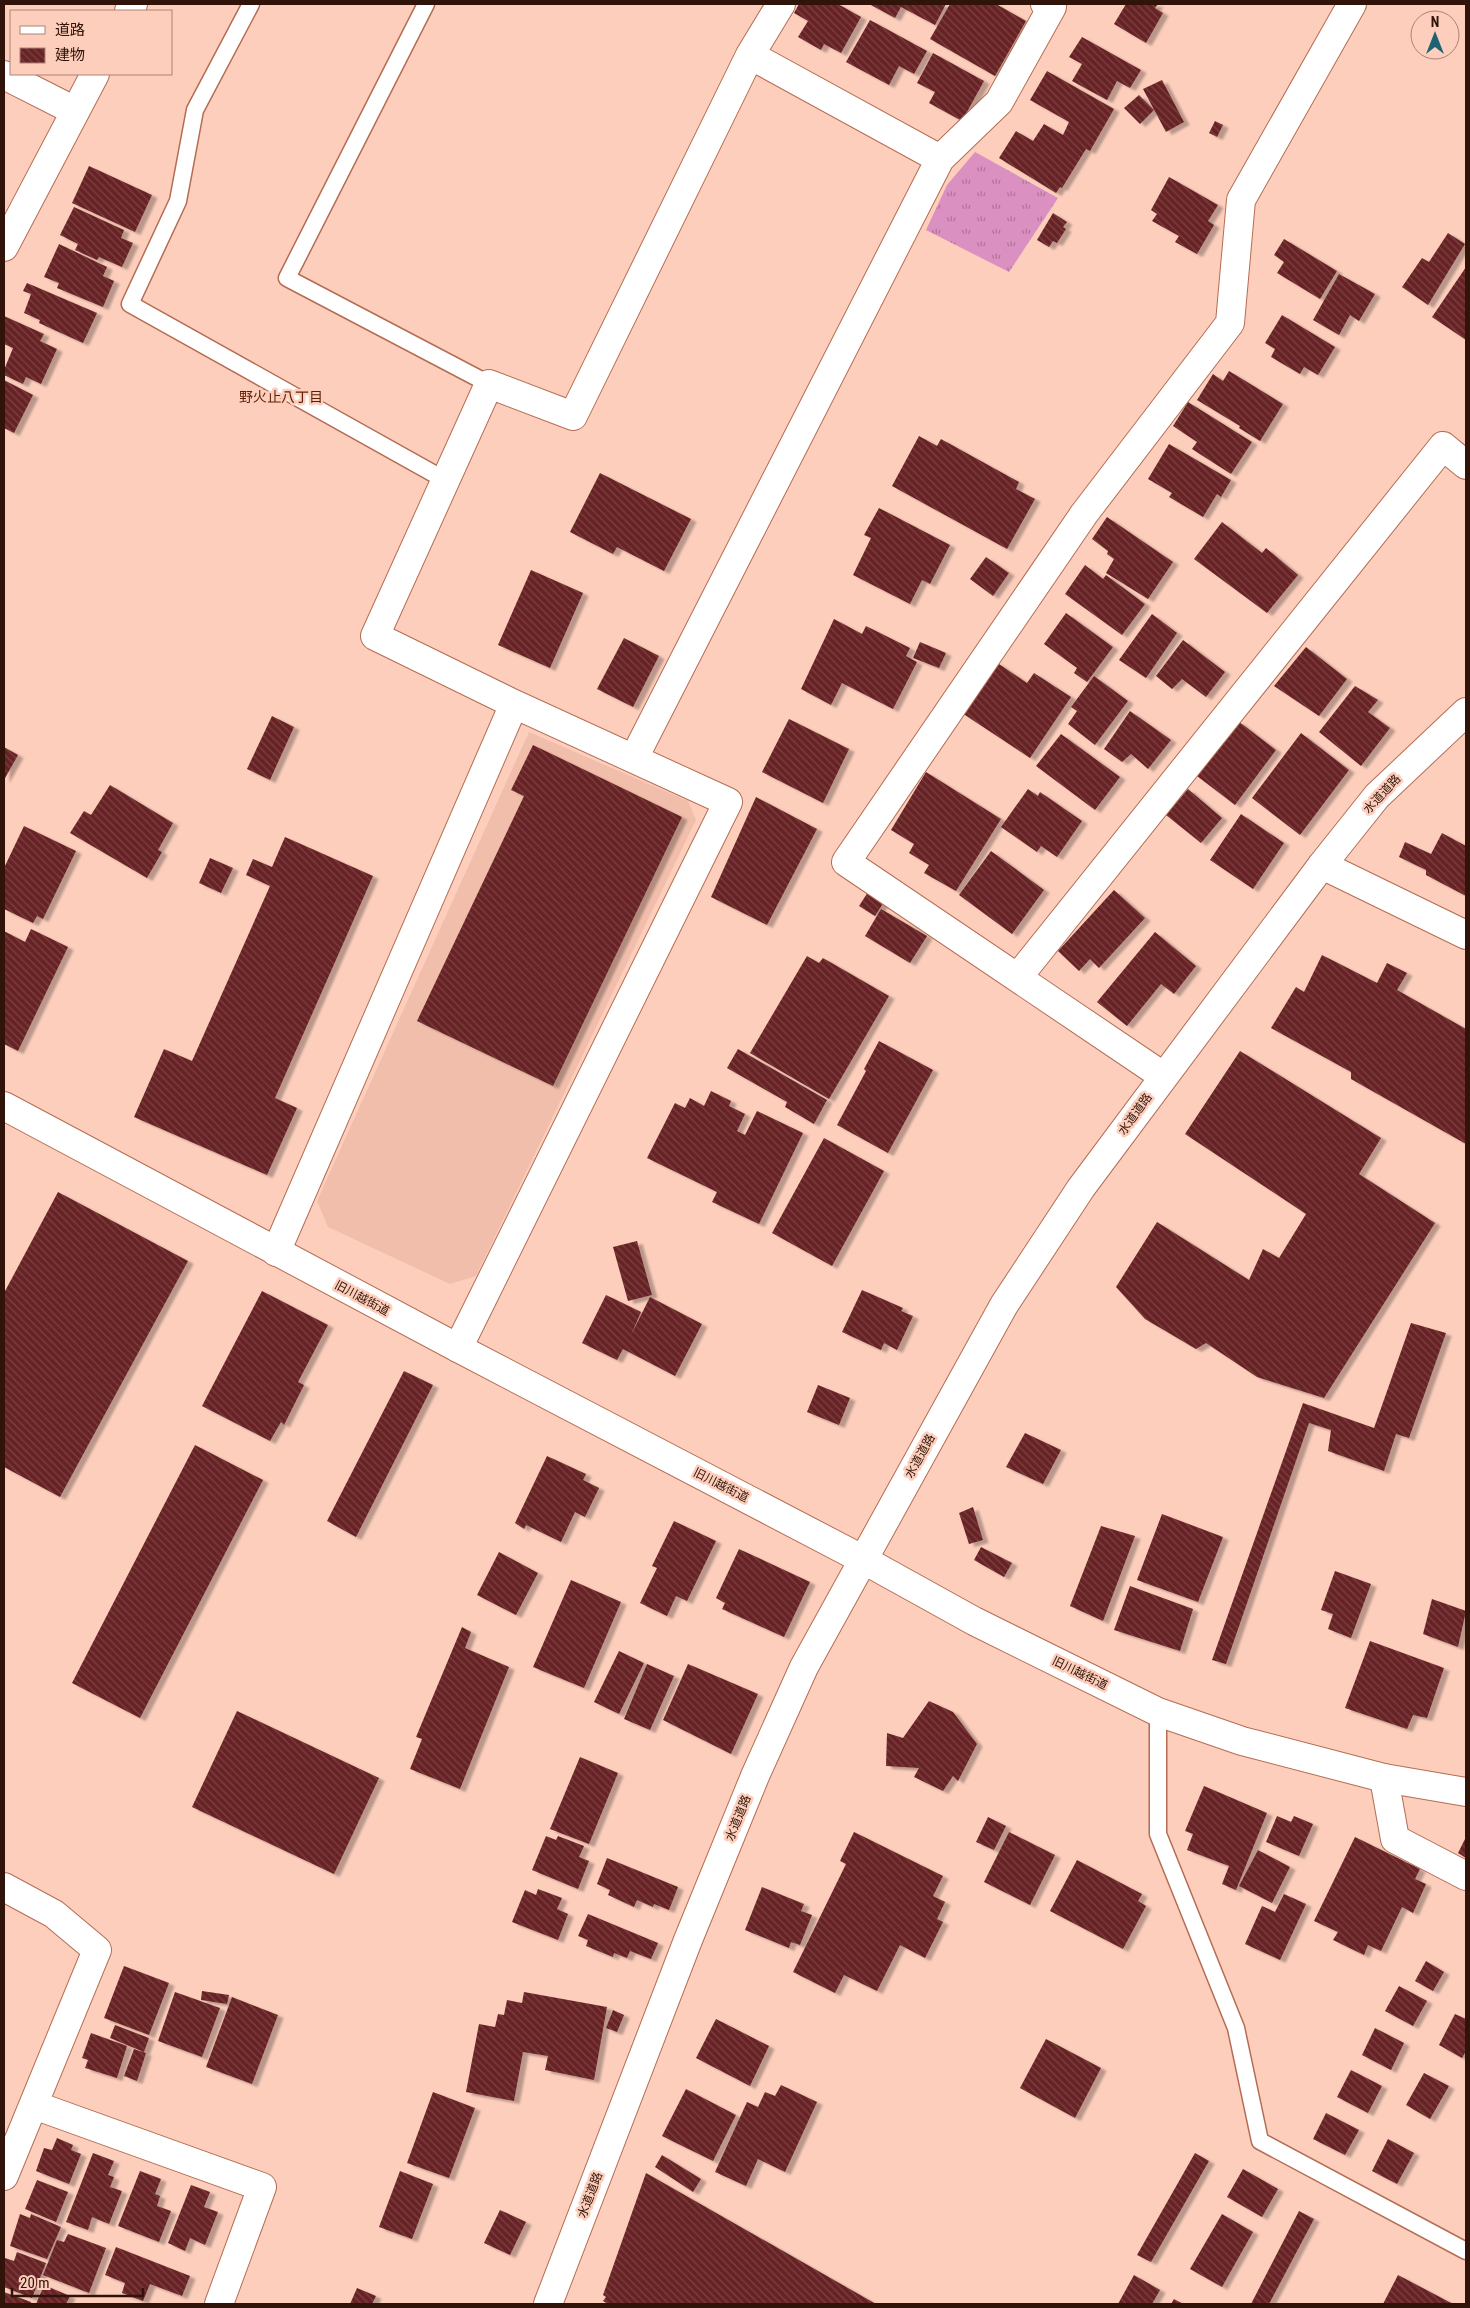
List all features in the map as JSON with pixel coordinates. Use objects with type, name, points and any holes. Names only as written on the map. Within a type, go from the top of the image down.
[{"type":"street","points":[[458,1348],[728,802],[514,704],[375,636],[490,384],[573,416],[750,54],[781,4]]},
{"type":"street","points":[[634,758],[940,159],[999,102],[1052,7],[1046,4]]},
{"type":"street","points":[[1163,1076],[846,862],[1084,514],[1230,323],[1241,200],[1352,4]]},
{"type":"street","points":[[750,54],[940,159]]},
{"type":"street","points":[[4,75],[75,111]]},
{"type":"street","points":[[4,247],[94,75]]},
{"type":"street","points":[[1018,977],[1443,446],[1466,465]]},
{"type":"street","points":[[276,1252],[514,704]]},
{"type":"street","name":"水道道路","points":[[548,2304],[688,1940],[755,1776],[804,1667],[862,1559],[1004,1306],[1081,1188],[1322,864],[1377,796],[1466,712]]},
{"type":"street","points":[[1322,864],[1466,935]]},
{"type":"street","name":"旧川越街道","points":[[4,1106],[276,1252],[862,1559],[974,1622],[1158,1712],[1242,1741],[1384,1778],[1466,1792]]},
{"type":"street","points":[[1384,1778],[1395,1839],[1466,1876]]},
{"type":"street","points":[[4,1887],[54,1914],[96,1950],[4,2176]]},
{"type":"street","points":[[34,2105],[262,2187],[219,2304]]},
{"type":"lane","points":[[252,4],[195,110],[178,201],[130,304],[445,480]]},
{"type":"lane","points":[[426,4],[287,278],[490,384]]},
{"type":"lane","points":[[1158,1712],[1158,1834],[1236,2028],[1260,2141],[1466,2251]]},
{"type":"shaded area","points":[[529,732],[688,801],[696,820],[476,1276],[450,1284],[328,1227],[317,1201]]},
{"type":"green space","points":[[975,152],[1058,198],[1009,272],[926,230],[947,185]]},
{"type":"building","points":[[799,4],[838,4],[861,17],[841,53],[824,44],[821,50],[798,37],[808,21],[794,13]]},
{"type":"building","points":[[869,4],[946,4],[935,25],[901,7],[895,18]]},
{"type":"building","points":[[950,4],[996,4],[1026,21],[995,76],[930,39]]},
{"type":"building","points":[[1126,4],[1158,4],[1155,8],[1163,13],[1146,43],[1114,24]]},
{"type":"building","points":[[870,20],[927,51],[914,74],[899,66],[889,85],[846,62]]},
{"type":"building","points":[[1082,37],[1141,70],[1130,88],[1117,81],[1107,100],[1072,81],[1082,64],[1069,57]]},
{"type":"building","points":[[933,53],[984,81],[962,121],[929,103],[935,92],[917,83]]},
{"type":"building","points":[[1047,71],[1114,109],[1090,151],[1086,149],[1062,188],[1060,187],[1056,193],[999,158],[1016,131],[1033,141],[1044,124],[1063,135],[1069,122],[1030,100]]},
{"type":"building","points":[[1162,80],[1184,122],[1166,132],[1143,89]]},
{"type":"building","points":[[1139,95],[1154,110],[1140,124],[1124,108]]},
{"type":"building","points":[[1215,121],[1223,125],[1217,137],[1209,133]]},
{"type":"building","points":[[89,166],[152,195],[135,232],[72,203]]},
{"type":"building","points":[[1169,177],[1218,205],[1208,221],[1214,225],[1197,254],[1175,242],[1179,236],[1152,221],[1157,214],[1151,210]]},
{"type":"building","points":[[74,207],[124,230],[121,238],[133,243],[122,267],[99,257],[97,260],[75,250],[78,244],[60,235]]},
{"type":"building","points":[[1053,213],[1067,222],[1063,227],[1066,229],[1057,243],[1053,241],[1049,247],[1037,240]]},
{"type":"building","points":[[1448,233],[1465,244],[1428,305],[1402,287],[1422,258],[1429,262]]},
{"type":"building","points":[[1284,239],[1337,271],[1320,299],[1277,273],[1284,262],[1274,255]]},
{"type":"building","points":[[59,244],[107,267],[103,276],[114,281],[103,307],[57,288],[59,283],[44,277]]},
{"type":"building","points":[[1466,267],[1466,340],[1432,317]]},
{"type":"building","points":[[1339,274],[1375,294],[1359,321],[1350,315],[1339,335],[1313,320]]},
{"type":"building","points":[[27,283],[97,313],[83,343],[39,323],[40,320],[24,313],[31,294],[23,291]]},
{"type":"building","points":[[1282,315],[1335,347],[1318,375],[1304,367],[1300,374],[1271,357],[1275,349],[1265,343]]},
{"type":"building","points":[[4,316],[44,334],[40,341],[57,349],[41,384],[26,377],[23,384],[4,375],[4,370],[13,348],[4,344]]},
{"type":"building","points":[[1229,371],[1283,404],[1260,441],[1239,428],[1240,426],[1197,400],[1213,374],[1223,381]]},
{"type":"building","points":[[4,380],[33,395],[14,433],[4,428]]},
{"type":"building","points":[[1188,402],[1252,442],[1231,474],[1192,449],[1197,442],[1173,426]]},
{"type":"building","points":[[919,436],[937,446],[941,439],[1019,482],[1016,489],[1035,499],[1007,549],[892,486]]},
{"type":"building","points":[[1169,444],[1231,480],[1221,497],[1217,494],[1203,517],[1169,497],[1172,493],[1148,479]]},
{"type":"building","points":[[600,473],[691,519],[664,571],[617,547],[613,554],[570,532]]},
{"type":"building","points":[[879,508],[950,545],[930,584],[922,580],[910,604],[853,575],[871,538],[864,535]]},
{"type":"building","points":[[1107,517],[1173,562],[1148,599],[1106,573],[1114,559],[1107,554],[1108,551],[1092,539]]},
{"type":"building","points":[[1222,522],[1262,553],[1266,548],[1298,575],[1267,613],[1194,559]]},
{"type":"building","points":[[986,557],[1009,573],[993,596],[970,579]]},
{"type":"building","points":[[1085,565],[1103,579],[1106,575],[1145,604],[1122,635],[1065,594]]},
{"type":"building","points":[[531,570],[583,593],[550,668],[498,645]]},
{"type":"building","points":[[1066,613],[1113,647],[1087,682],[1074,673],[1077,668],[1044,644]]},
{"type":"building","points":[[1152,614],[1177,633],[1146,678],[1119,660]]},
{"type":"building","points":[[834,619],[862,634],[866,626],[910,648],[906,656],[917,662],[893,709],[842,683],[831,705],[801,689]]},
{"type":"building","points":[[624,638],[659,656],[633,707],[597,689]]},
{"type":"building","points":[[1183,640],[1225,672],[1206,697],[1182,679],[1172,689],[1156,676]]},
{"type":"building","points":[[920,642],[946,653],[939,668],[913,658]]},
{"type":"building","points":[[1306,647],[1347,679],[1319,716],[1274,686]]},
{"type":"building","points":[[996,662],[1027,683],[1034,673],[1071,697],[1030,758],[962,713]]},
{"type":"building","points":[[1094,676],[1128,701],[1095,745],[1068,724],[1077,711],[1071,707]]},
{"type":"building","points":[[1355,686],[1378,700],[1368,712],[1390,728],[1361,766],[1319,732]]},
{"type":"building","points":[[1130,711],[1171,740],[1148,769],[1131,754],[1122,762],[1104,749]]},
{"type":"building","points":[[272,716],[294,727],[270,780],[247,769]]},
{"type":"building","points":[[789,719],[849,749],[823,803],[762,772]]},
{"type":"building","points":[[1238,721],[1276,750],[1235,805],[1197,776]]},
{"type":"building","points":[[1301,733],[1349,770],[1300,835],[1252,798]]},
{"type":"building","points":[[1061,734],[1120,777],[1095,810],[1036,766]]},
{"type":"building","points":[[533,745],[682,817],[553,1086],[417,1021],[524,796],[511,790]]},
{"type":"building","points":[[4,747],[18,755],[4,780]]},
{"type":"building","points":[[926,772],[1001,819],[956,891],[924,873],[929,865],[909,853],[914,844],[891,830]]},
{"type":"building","points":[[110,785],[173,823],[158,850],[162,852],[147,878],[70,833],[84,811],[91,815]]},
{"type":"building","points":[[1028,789],[1038,796],[1040,792],[1082,821],[1057,857],[1041,846],[1037,852],[1001,827]]},
{"type":"building","points":[[1188,789],[1222,818],[1201,843],[1166,815]]},
{"type":"building","points":[[756,797],[817,829],[767,925],[711,897]]},
{"type":"building","points":[[1241,814],[1284,843],[1253,889],[1210,860]]},
{"type":"building","points":[[24,826],[76,851],[43,919],[37,916],[33,923],[4,909],[4,868]]},
{"type":"building","points":[[1442,833],[1466,846],[1466,896],[1426,875],[1426,870],[1399,857],[1405,842],[1431,854]]},
{"type":"building","points":[[285,837],[373,876],[275,1098],[297,1108],[267,1175],[134,1117],[164,1049],[192,1061],[270,886],[246,875],[253,859],[272,867]]},
{"type":"building","points":[[991,851],[1044,890],[1012,934],[959,895]]},
{"type":"building","points":[[210,858],[233,868],[221,893],[199,883]]},
{"type":"building","points":[[1114,890],[1145,918],[1099,968],[1090,959],[1079,971],[1058,951]]},
{"type":"building","points":[[868,892],[884,902],[875,916],[859,906]]},
{"type":"building","points":[[881,909],[927,936],[910,963],[865,936]]},
{"type":"building","points":[[31,929],[68,947],[18,1051],[4,1044],[4,931],[25,942]]},
{"type":"building","points":[[1155,932],[1196,966],[1174,994],[1161,984],[1127,1026],[1097,1002]]},
{"type":"building","points":[[1322,955],[1377,983],[1387,963],[1407,973],[1397,990],[1466,1029],[1466,1144],[1351,1079],[1351,1072],[1271,1028],[1296,987],[1304,992]]},
{"type":"building","points":[[807,956],[819,963],[823,958],[889,996],[829,1099],[750,1053]]},
{"type":"building","points":[[879,1041],[933,1070],[888,1153],[837,1125],[866,1071],[864,1069]]},
{"type":"building","points":[[738,1049],[827,1100],[814,1124],[785,1107],[787,1102],[727,1068]]},
{"type":"building","points":[[1240,1051],[1381,1138],[1359,1174],[1435,1223],[1324,1398],[1257,1377],[1206,1343],[1196,1349],[1145,1319],[1116,1287],[1157,1222],[1249,1280],[1263,1249],[1279,1258],[1306,1214],[1185,1134]]},
{"type":"building","points":[[711,1091],[731,1101],[729,1106],[745,1114],[737,1131],[745,1135],[757,1111],[803,1133],[759,1224],[712,1202],[717,1192],[647,1158],[675,1103],[685,1108],[690,1098],[704,1106]]},
{"type":"building","points":[[824,1138],[884,1171],[832,1266],[772,1233]]},
{"type":"building","points":[[58,1192],[188,1261],[60,1497],[4,1467],[4,1293]]},
{"type":"building","points":[[637,1241],[652,1295],[628,1301],[613,1247]]},
{"type":"building","points":[[862,1290],[903,1308],[901,1311],[913,1316],[897,1350],[884,1343],[881,1350],[842,1332]]},
{"type":"building","points":[[262,1291],[328,1325],[298,1382],[304,1385],[284,1425],[281,1422],[270,1441],[202,1406]]},
{"type":"building","points":[[606,1295],[641,1312],[631,1335],[650,1297],[702,1324],[675,1376],[623,1349],[617,1360],[582,1343]]},
{"type":"building","points":[[1411,1323],[1446,1333],[1409,1438],[1396,1434],[1384,1471],[1328,1451],[1331,1430],[1309,1423],[1226,1664],[1212,1660],[1303,1403],[1374,1428]]},
{"type":"building","points":[[404,1371],[433,1385],[356,1537],[327,1521]]},
{"type":"building","points":[[818,1385],[850,1398],[839,1425],[807,1412]]},
{"type":"building","points":[[1025,1433],[1061,1450],[1043,1484],[1006,1467]]},
{"type":"building","points":[[195,1445],[263,1480],[140,1718],[72,1683]]},
{"type":"building","points":[[547,1456],[586,1474],[583,1480],[599,1488],[585,1517],[575,1512],[561,1542],[526,1525],[524,1529],[515,1523]]},
{"type":"building","points":[[973,1507],[983,1540],[969,1544],[959,1513]]},
{"type":"building","points":[[1162,1514],[1223,1537],[1198,1602],[1137,1580]]},
{"type":"building","points":[[674,1521],[716,1541],[687,1601],[676,1596],[667,1616],[640,1603],[657,1568],[652,1566]]},
{"type":"building","points":[[1101,1526],[1135,1536],[1103,1621],[1070,1606]]},
{"type":"building","points":[[981,1547],[1012,1563],[1004,1577],[974,1560]]},
{"type":"building","points":[[739,1549],[810,1582],[784,1637],[722,1609],[725,1603],[716,1598]]},
{"type":"building","points":[[499,1552],[538,1573],[516,1615],[477,1595]]},
{"type":"building","points":[[1335,1571],[1371,1584],[1351,1638],[1328,1629],[1333,1614],[1321,1610]]},
{"type":"building","points":[[571,1580],[621,1602],[584,1688],[533,1667]]},
{"type":"building","points":[[1130,1586],[1193,1609],[1180,1651],[1114,1630]]},
{"type":"building","points":[[1432,1599],[1466,1611],[1458,1647],[1423,1634]]},
{"type":"building","points":[[462,1627],[471,1632],[465,1648],[509,1667],[460,1789],[410,1769],[422,1739],[416,1737]]},
{"type":"building","points":[[1370,1641],[1444,1668],[1427,1718],[1413,1715],[1407,1729],[1345,1708]]},
{"type":"building","points":[[619,1651],[644,1663],[619,1714],[594,1702]]},
{"type":"building","points":[[647,1664],[674,1676],[650,1730],[624,1719]]},
{"type":"building","points":[[688,1664],[758,1694],[731,1754],[663,1720]]},
{"type":"building","points":[[929,1701],[953,1712],[977,1744],[958,1781],[953,1776],[943,1791],[914,1777],[919,1768],[886,1766],[887,1733],[903,1738]]},
{"type":"building","points":[[237,1711],[379,1778],[334,1874],[192,1807]]},
{"type":"building","points":[[580,1757],[618,1773],[589,1844],[550,1829]]},
{"type":"building","points":[[1204,1786],[1267,1813],[1236,1890],[1222,1884],[1229,1866],[1187,1850],[1193,1834],[1185,1831]]},
{"type":"building","points":[[1277,1816],[1291,1822],[1294,1816],[1313,1824],[1299,1856],[1266,1842]]},
{"type":"building","points":[[988,1817],[1006,1826],[994,1850],[976,1842]]},
{"type":"building","points":[[854,1832],[943,1876],[933,1896],[945,1902],[937,1919],[943,1922],[925,1958],[900,1945],[877,1991],[844,1975],[835,1993],[793,1972],[846,1864],[840,1861]]},
{"type":"building","points":[[1009,1832],[1055,1855],[1030,1905],[984,1882]]},
{"type":"building","points":[[546,1836],[556,1840],[558,1836],[584,1846],[579,1857],[589,1861],[578,1889],[532,1870]]},
{"type":"building","points":[[1355,1837],[1420,1869],[1415,1879],[1426,1884],[1413,1913],[1402,1907],[1381,1951],[1368,1945],[1364,1955],[1333,1940],[1338,1932],[1314,1921]]},
{"type":"building","points":[[1466,1837],[1466,1858],[1458,1853]]},
{"type":"building","points":[[1258,1850],[1290,1867],[1272,1903],[1239,1886]]},
{"type":"building","points":[[607,1858],[678,1887],[669,1910],[654,1904],[653,1907],[637,1900],[634,1907],[608,1895],[610,1890],[597,1884]]},
{"type":"building","points":[[1077,1860],[1142,1894],[1138,1901],[1146,1906],[1123,1949],[1050,1911]]},
{"type":"building","points":[[762,1887],[804,1904],[801,1911],[812,1915],[800,1945],[791,1942],[789,1948],[745,1930]]},
{"type":"building","points":[[538,1889],[562,1898],[557,1909],[568,1914],[558,1940],[512,1922],[525,1890],[536,1895]]},
{"type":"building","points":[[1284,1894],[1306,1904],[1280,1960],[1245,1944],[1262,1906],[1275,1912]]},
{"type":"building","points":[[588,1914],[658,1943],[651,1959],[630,1951],[627,1958],[614,1953],[613,1957],[586,1946],[588,1940],[578,1936]]},
{"type":"building","points":[[1426,1961],[1444,1972],[1433,1991],[1415,1981]]},
{"type":"building","points":[[124,1966],[169,1983],[149,2035],[104,2018]]},
{"type":"building","points":[[1399,1986],[1427,2001],[1413,2026],[1385,2011]]},
{"type":"building","points":[[202,1991],[229,1995],[227,2004],[201,2000]]},
{"type":"building","points":[[175,1992],[220,2008],[202,2057],[158,2041]]},
{"type":"building","points":[[524,1992],[607,2007],[594,2080],[545,2070],[548,2056],[523,2052],[514,2101],[466,2092],[479,2024],[495,2027],[498,2014],[504,2015],[507,2000],[522,2003]]},
{"type":"building","points":[[232,1997],[278,2015],[252,2084],[206,2067]]},
{"type":"building","points":[[613,2010],[624,2015],[617,2032],[606,2028]]},
{"type":"building","points":[[1455,2014],[1466,2019],[1466,2051],[1462,2058],[1439,2045]]},
{"type":"building","points":[[716,2019],[769,2046],[750,2086],[696,2058]]},
{"type":"building","points":[[115,2025],[149,2038],[144,2052],[110,2038]]},
{"type":"building","points":[[1375,2028],[1404,2043],[1391,2070],[1362,2055]]},
{"type":"building","points":[[91,2033],[127,2046],[117,2078],[85,2068],[88,2060],[82,2058]]},
{"type":"building","points":[[1046,2039],[1101,2068],[1075,2118],[1020,2088]]},
{"type":"building","points":[[134,2049],[146,2053],[137,2081],[124,2076]]},
{"type":"building","points":[[1351,2070],[1382,2086],[1368,2113],[1337,2097]]},
{"type":"building","points":[[1424,2073],[1449,2086],[1430,2119],[1406,2105]]},
{"type":"building","points":[[781,2085],[817,2102],[785,2172],[758,2159],[746,2186],[715,2172],[747,2102],[758,2107],[765,2092],[775,2096]]},
{"type":"building","points":[[686,2089],[736,2115],[713,2161],[662,2136]]},
{"type":"building","points":[[433,2092],[475,2108],[449,2178],[407,2163]]},
{"type":"building","points":[[1326,2113],[1359,2130],[1345,2155],[1313,2139]]},
{"type":"building","points":[[57,2138],[73,2145],[71,2150],[81,2154],[69,2184],[36,2171],[44,2148],[52,2150]]},
{"type":"building","points":[[1388,2139],[1414,2153],[1397,2184],[1372,2171]]},
{"type":"building","points":[[93,2153],[114,2161],[108,2175],[114,2177],[110,2187],[122,2191],[109,2224],[92,2217],[88,2230],[66,2222]]},
{"type":"building","points":[[1195,2153],[1209,2161],[1151,2262],[1137,2255]]},
{"type":"building","points":[[662,2155],[701,2179],[693,2192],[655,2167]]},
{"type":"building","points":[[1243,2169],[1278,2189],[1262,2217],[1227,2197]]},
{"type":"building","points":[[140,2171],[161,2179],[155,2194],[160,2196],[157,2206],[171,2211],[159,2242],[118,2226]]},
{"type":"building","points":[[400,2171],[433,2184],[412,2239],[379,2227]]},
{"type":"building","points":[[646,2173],[876,2304],[608,2304],[603,2301],[606,2297],[603,2295]]},
{"type":"building","points":[[37,2180],[68,2192],[56,2222],[25,2209]]},
{"type":"building","points":[[191,2185],[210,2192],[204,2207],[218,2212],[205,2245],[190,2238],[185,2251],[168,2243]]},
{"type":"building","points":[[500,2210],[526,2222],[510,2255],[484,2243]]},
{"type":"building","points":[[1299,2211],[1314,2219],[1269,2304],[1251,2304]]},
{"type":"building","points":[[20,2214],[30,2218],[31,2214],[61,2227],[47,2259],[10,2246]]},
{"type":"building","points":[[1222,2214],[1253,2232],[1222,2287],[1190,2269]]},
{"type":"building","points":[[68,2234],[106,2248],[89,2293],[43,2275],[57,2240],[64,2242]]},
{"type":"building","points":[[116,2247],[190,2276],[182,2296],[150,2284],[143,2301],[122,2293],[125,2283],[105,2275]]},
{"type":"building","points":[[17,2252],[46,2263],[32,2298],[4,2287],[5,2258],[14,2261]]},
{"type":"building","points":[[1134,2275],[1160,2290],[1152,2304],[1118,2304]]},
{"type":"building","points":[[1398,2275],[1453,2304],[1383,2304]]},
{"type":"building","points":[[44,2285],[70,2296],[66,2304],[36,2304]]},
{"type":"building","points":[[357,2288],[376,2296],[372,2304],[350,2304]]},
{"type":"building","points":[[4,2292],[31,2302],[31,2304],[4,2304]]},
{"type":"building","points":[[1174,2299],[1183,2304],[1171,2304]]},
{"type":"district","name":"野火止八丁目","points":[[281,397]]}]
